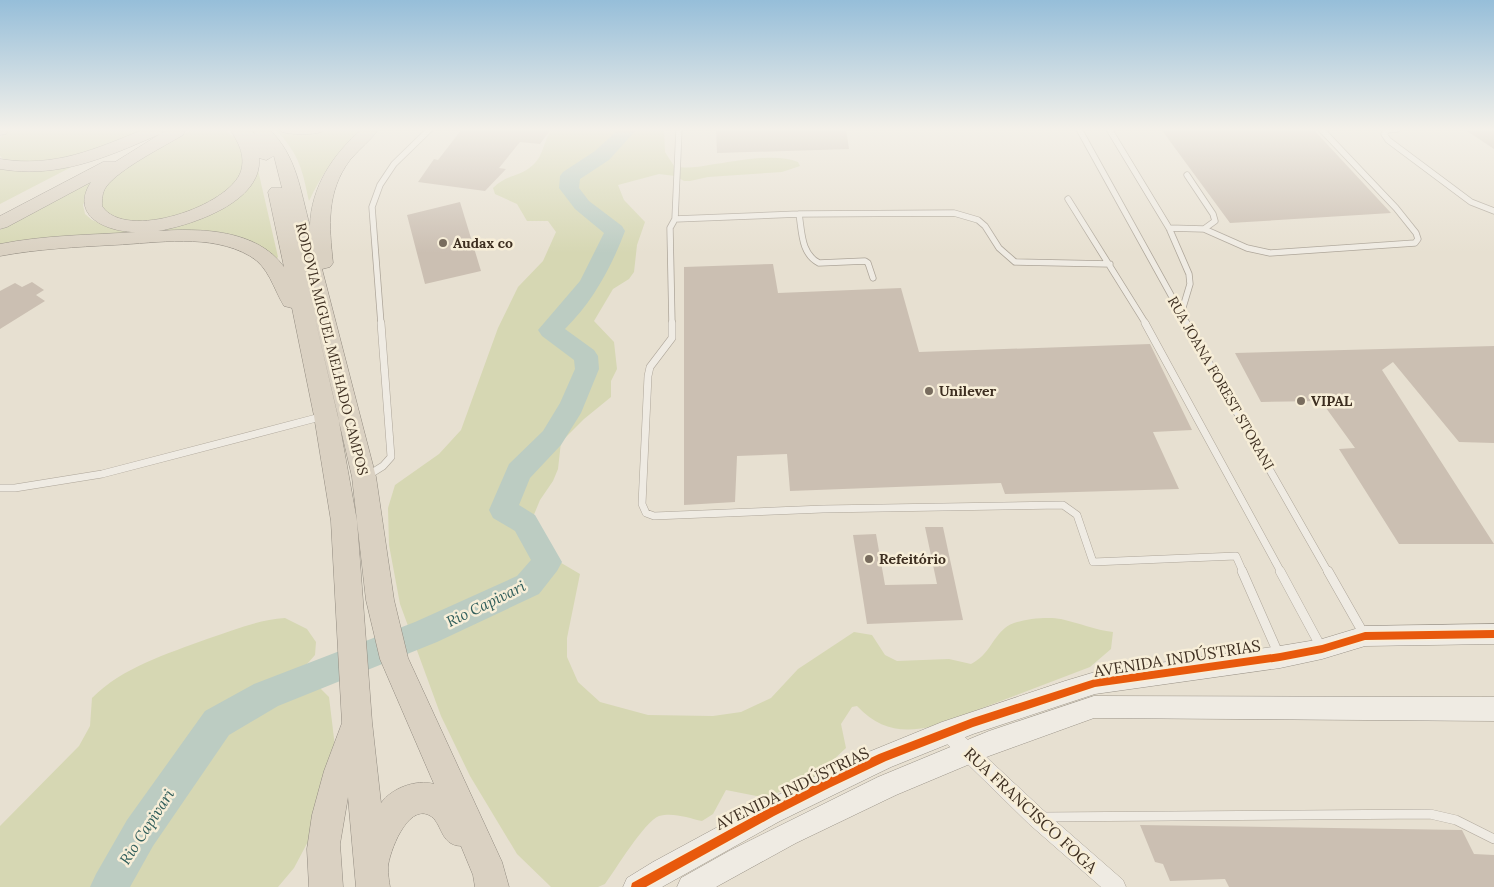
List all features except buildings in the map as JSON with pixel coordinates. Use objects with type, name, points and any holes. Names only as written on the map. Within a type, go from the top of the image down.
[{"type":"highway","points":[[0,211],[78,170]]},
{"type":"highway","points":[[0,223],[101,170]]},
{"type":"highway","points":[[116,170],[102,179],[93,194],[93,208],[97,214],[108,221],[144,226],[165,224],[206,211],[229,196],[243,183],[250,170]]},
{"type":"highway","name":"RODOVIA MIGUEL MELHADO CAMPOS","points":[[272,170],[326,416],[344,521],[349,611],[372,878]]},
{"type":"highway","name":"RODOVIA MIGUEL MELHADO CAMPOS","points":[[287,170],[332,342],[364,477],[380,600],[394,659],[494,883]]},
{"type":"highway","points":[[332,342],[320,227],[322,202],[327,186],[336,170]]},
{"type":"highway","points":[[0,250],[51,243],[170,237],[214,239],[237,244],[262,256],[277,271],[310,343]]},
{"type":"highway","points":[[326,887],[324,845],[331,806],[357,711]]},
{"type":"highway","points":[[372,878],[380,841],[393,812],[407,800],[425,798],[432,799],[441,804],[494,883]]},
{"type":"street","name":"AVENIDA INDÚSTRIAS","points":[[636,887],[723,837],[854,771],[947,732],[1096,683],[1280,657],[1322,649],[1365,636],[1494,634]]},
{"type":"street","points":[[690,887],[848,804],[967,751],[1046,722],[1094,707],[1494,709]]},
{"type":"street","name":"RUA FRANCISCO FOGA","points":[[947,732],[1036,817],[1116,887]]},
{"type":"lane","points":[[364,477],[383,466],[392,457],[372,207],[374,196],[391,170]]},
{"type":"lane","points":[[677,170],[675,219],[670,228],[672,338],[650,367],[648,376],[642,504],[646,513],[654,516],[823,509],[1063,505],[1077,515],[1093,562],[1236,556],[1280,657]]},
{"type":"lane","name":"RUA JOANA FOREST STORANI","points":[[1102,170],[1181,314],[1365,636]]},
{"type":"lane","points":[[1135,170],[1170,228],[1189,274],[1190,284],[1181,314]]},
{"type":"lane","points":[[1170,228],[1204,229],[1247,248],[1270,253],[1414,243],[1418,239],[1416,233],[1396,208],[1361,170]]},
{"type":"lane","points":[[1429,170],[1471,202],[1494,211]]},
{"type":"lane","points":[[1187,175],[1213,214],[1215,221],[1204,229]]},
{"type":"lane","points":[[1068,199],[1157,342],[1322,649]]},
{"type":"lane","points":[[675,219],[800,214],[966,214],[983,222],[1004,256],[1015,262],[1110,264]]},
{"type":"lane","points":[[800,214],[807,253],[813,261],[865,261],[868,263],[873,278]]},
{"type":"lane","points":[[0,488],[15,488],[102,474],[326,416]]},
{"type":"lane","points":[[1036,817],[1430,814],[1457,819],[1494,839]]},
{"type":"green space","points":[[0,170],[65,170],[0,204]]},
{"type":"green space","points":[[121,170],[244,170],[233,187],[195,211],[149,222],[119,220],[102,212],[99,202],[100,197],[114,176]]},
{"type":"green space","points":[[258,170],[278,257],[276,259],[233,237],[0,246],[0,230],[99,177],[90,188],[83,205],[85,214],[92,220],[113,228],[181,223]]},
{"type":"green space","points":[[301,170],[327,170],[309,201]]},
{"type":"green space","points":[[526,170],[787,170],[708,177],[690,181],[684,181],[675,176],[659,174],[618,185],[624,200],[645,222],[637,245],[634,272],[629,279],[613,289],[594,321],[614,342],[617,369],[611,381],[611,397],[584,419],[561,442],[558,469],[553,481],[540,500],[533,517],[535,533],[546,554],[580,574],[567,638],[567,657],[578,682],[600,702],[648,715],[713,716],[741,712],[771,698],[798,669],[854,632],[872,635],[885,655],[897,661],[949,659],[971,664],[986,652],[1000,633],[1009,625],[1032,619],[1055,618],[1113,632],[1111,649],[1090,667],[935,726],[913,729],[893,728],[875,721],[857,706],[852,707],[841,724],[846,748],[817,775],[766,798],[726,790],[713,814],[702,821],[675,815],[659,816],[638,836],[605,884],[598,887],[551,887],[517,854],[470,776],[441,716],[400,604],[389,545],[388,508],[395,485],[439,454],[461,430],[498,328],[518,287],[543,261],[556,232],[548,221],[527,221],[517,204],[495,194],[493,188],[498,183]]},
{"type":"green space","points":[[285,618],[307,629],[316,642],[315,655],[308,663],[269,690],[301,684],[320,688],[329,697],[336,755],[321,817],[294,868],[278,887],[0,887],[0,826],[79,746],[90,726],[92,698],[117,678],[146,662],[246,626]]},
{"type":"waterway","name":"Rio Capivari","points":[[109,887],[140,833],[217,723],[266,695],[426,632],[528,585],[547,562],[525,523],[503,510],[519,472],[552,438],[572,406],[587,369],[586,356],[550,330],[572,307],[589,285],[615,231],[582,205],[569,188],[570,176],[580,170]]},
{"type":"cycle path","points":[[636,887],[771,812],[825,784],[882,758],[973,722],[1095,683],[1280,657],[1322,649],[1365,636],[1494,634]]},
{"type":"place","name":"Audax co","points":[[443,243]]},
{"type":"place","name":"Unilever","points":[[929,391]]},
{"type":"place","name":"VIPAL","points":[[1301,401]]},
{"type":"place","name":"Refeitório","points":[[869,559]]}]
